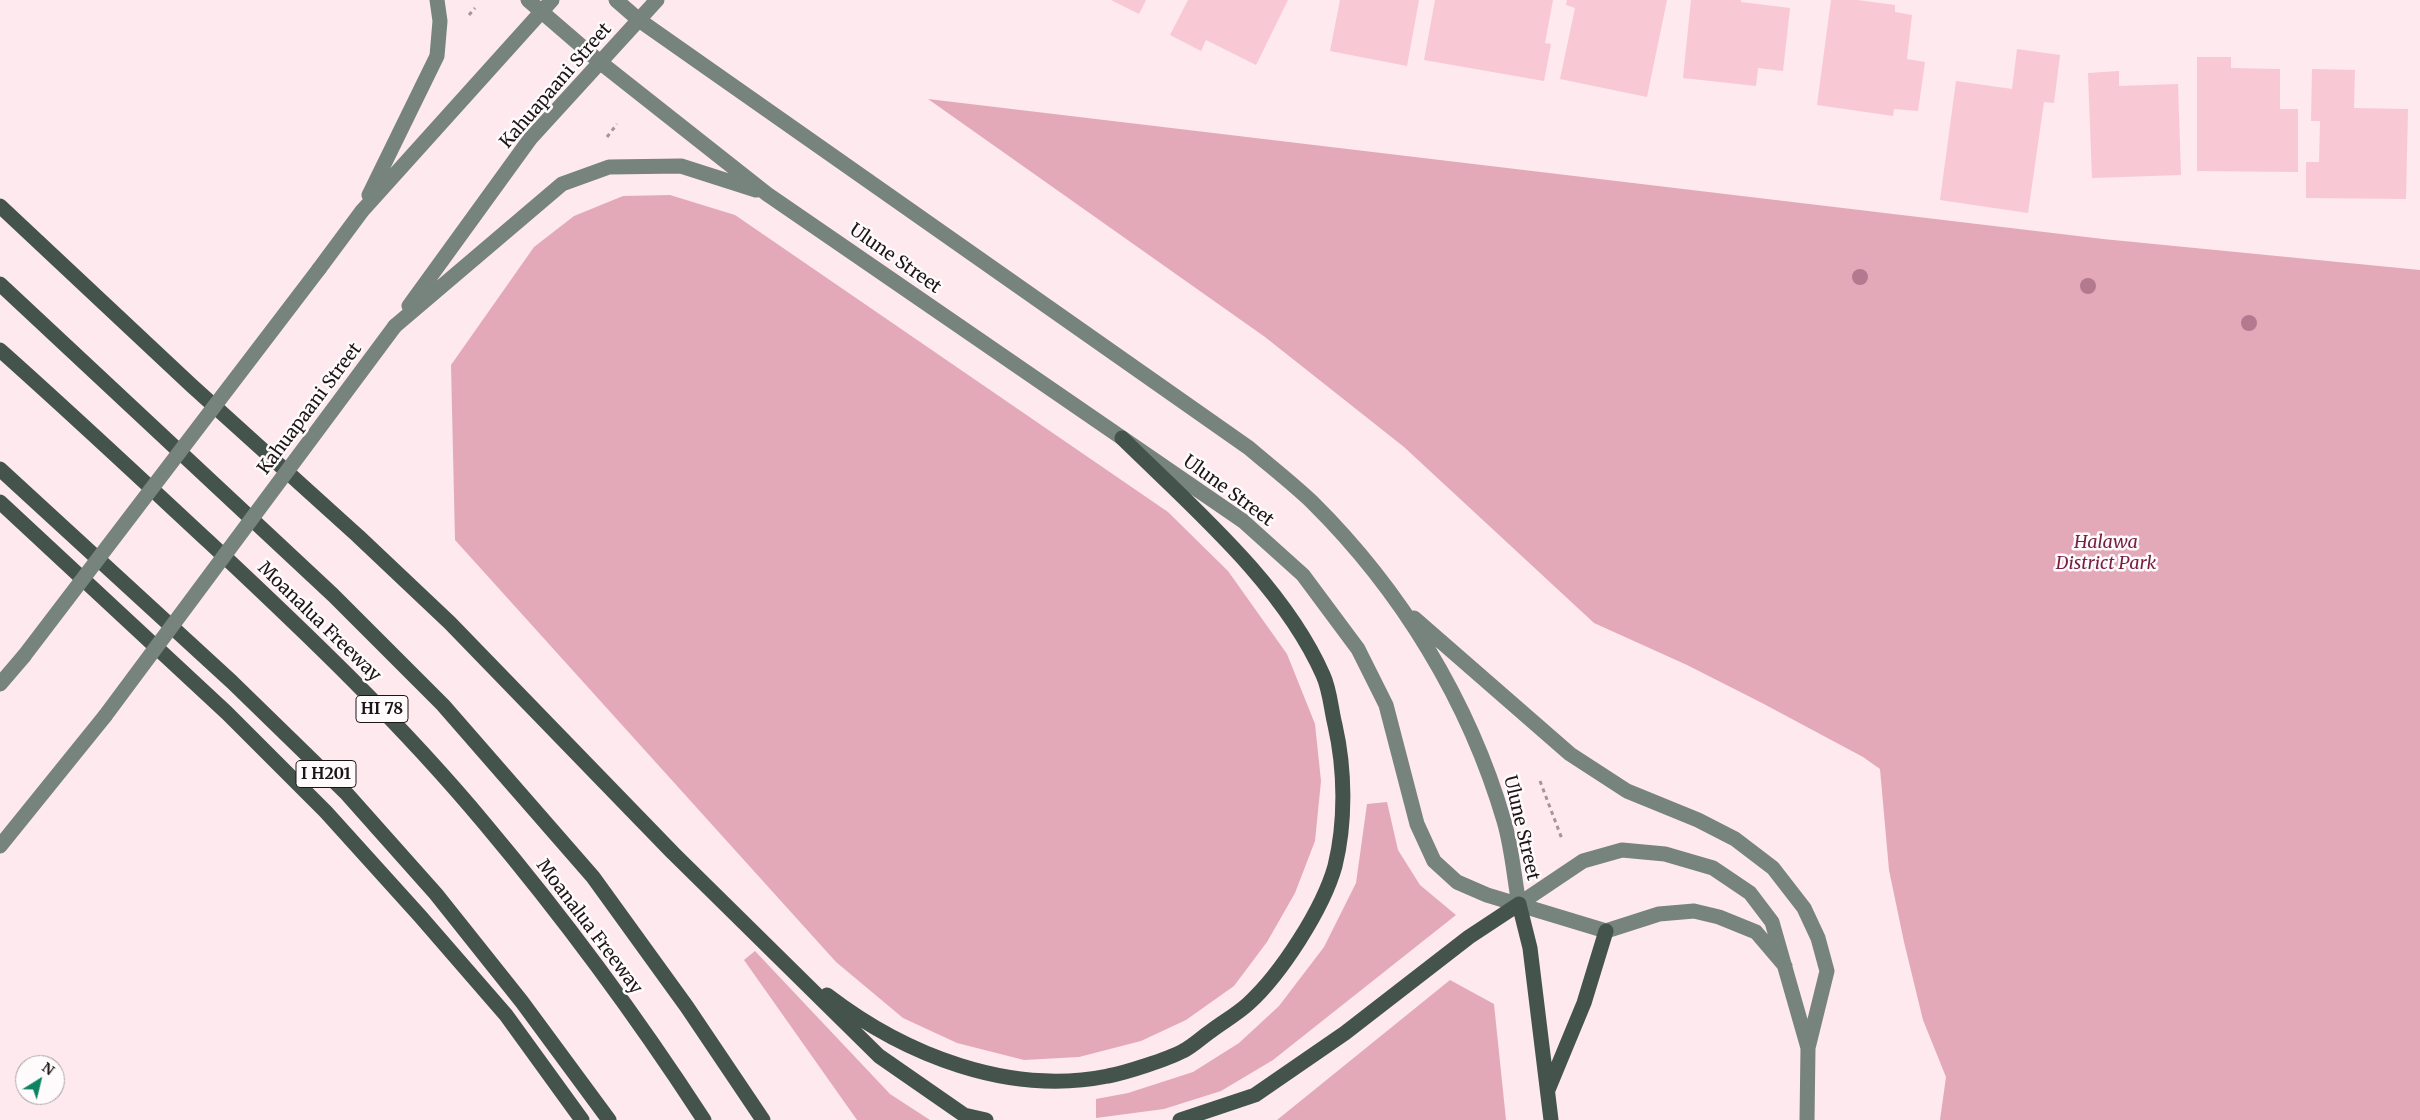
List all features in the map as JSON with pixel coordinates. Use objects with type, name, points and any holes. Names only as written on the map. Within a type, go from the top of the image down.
[{"type":"highway","points":[[0,206],[192,386],[358,536],[450,624],[767,947],[879,1056],[964,1114],[986,1120]]},
{"type":"highway","points":[[0,284],[333,595],[443,705],[593,877],[687,1007],[763,1120]]},
{"type":"highway","name":"Moanalua Freeway","points":[[0,350],[61,404],[278,606],[384,711],[485,823],[590,955],[704,1120]]},
{"type":"highway","points":[[767,947],[841,1005],[920,1052],[976,1072],[1045,1081],[1108,1076],[1184,1051],[1248,1004],[1284,963],[1310,922],[1334,866],[1342,816],[1341,754],[1324,677],[1288,611],[1218,532],[1122,438]]},
{"type":"highway","name":"I H201","points":[[0,469],[232,682],[347,794],[436,894],[522,1002],[609,1120]]},
{"type":"highway","points":[[0,502],[227,713],[326,812],[420,916],[506,1016],[582,1120]]},
{"type":"highway","points":[[1180,1120],[1255,1095],[1345,1033],[1468,937],[1520,904],[1530,948],[1551,1120]]},
{"type":"highway","points":[[1547,1092],[1584,1003],[1606,931]]},
{"type":"main road","points":[[362,211],[437,56],[440,21],[437,0]]},
{"type":"main road","name":"Ulune Street","points":[[528,0],[601,63],[767,194],[1243,521],[1303,575],[1358,649],[1386,705],[1417,824],[1434,861],[1457,882],[1487,895],[1520,904],[1505,824],[1488,769],[1460,709],[1403,608],[1312,502],[1249,448],[640,20],[616,0]]},
{"type":"main road","points":[[0,684],[24,656],[320,269],[362,211],[552,0]]},
{"type":"main road","name":"Kahuapaani Street","points":[[0,846],[105,716],[395,326],[530,139],[640,20],[656,0]]},
{"type":"main road","points":[[395,326],[562,184],[609,167],[681,166],[767,194]]},
{"type":"main road","points":[[1403,608],[1570,754],[1627,791],[1698,820],[1735,839],[1773,868],[1804,908],[1818,938],[1827,971],[1808,1048],[1807,1120]]},
{"type":"main road","points":[[1520,904],[1583,861],[1622,850],[1665,854],[1713,868],[1750,893],[1772,922],[1808,1048]]},
{"type":"main road","points":[[1520,904],[1606,931],[1659,914],[1694,912],[1719,917],[1756,932],[1785,966]]},
{"type":"path","points":[[1540,781],[1564,846]]},
{"type":"green space","name":"Halawa District Park","points":[[928,99],[2103,239],[2420,270],[2420,1120],[1940,1120],[1946,1077],[1923,1020],[1904,942],[1889,870],[1880,769],[1863,757],[1762,703],[1687,665],[1594,623],[1404,447],[1265,337]]},
{"type":"green space","points":[[670,195],[735,215],[1168,512],[1228,571],[1287,654],[1315,724],[1321,781],[1315,841],[1295,893],[1267,942],[1234,986],[1186,1020],[1141,1041],[1079,1057],[1024,1060],[957,1043],[903,1018],[836,962],[455,540],[451,365],[534,247],[574,216],[623,196]]},
{"type":"green space","points":[[1387,802],[1398,850],[1420,885],[1456,915],[1273,1060],[1221,1091],[1164,1109],[1096,1118],[1096,1099],[1128,1093],[1193,1072],[1239,1043],[1279,1006],[1324,947],[1356,883],[1367,804]]},
{"type":"green space","points":[[755,951],[890,1094],[930,1120],[857,1120],[744,960]]},
{"type":"green space","points":[[1450,980],[1494,1004],[1506,1120],[1277,1120]]},
{"type":"building","points":[[1111,0],[1146,0],[1139,14]]},
{"type":"building","points":[[1188,0],[1288,0],[1256,65],[1206,40],[1201,51],[1170,35]]},
{"type":"building","points":[[1340,0],[1419,0],[1407,66],[1330,51]]},
{"type":"building","points":[[1435,0],[1553,0],[1545,43],[1551,44],[1544,81],[1424,60]]},
{"type":"building","points":[[1567,0],[1667,0],[1647,97],[1560,79],[1575,8],[1566,5]]},
{"type":"building","points":[[1691,0],[1741,0],[1741,2],[1790,8],[1783,71],[1758,68],[1756,86],[1683,78]]},
{"type":"building","points":[[1831,0],[1857,0],[1895,5],[1895,12],[1912,15],[1907,59],[1925,62],[1918,111],[1894,109],[1893,116],[1817,105]]},
{"type":"building","points":[[2017,49],[2060,55],[2054,103],[2044,102],[2028,213],[1940,200],[1956,81],[2012,89]]},
{"type":"building","points":[[2197,57],[2231,57],[2231,68],[2280,69],[2280,109],[2298,109],[2298,172],[2197,171]]},
{"type":"building","points":[[2312,69],[2355,70],[2354,108],[2408,109],[2406,199],[2306,198],[2306,162],[2319,162],[2320,121],[2311,121]]},
{"type":"building","points":[[2119,71],[2119,86],[2178,84],[2181,175],[2092,178],[2088,73]]}]
